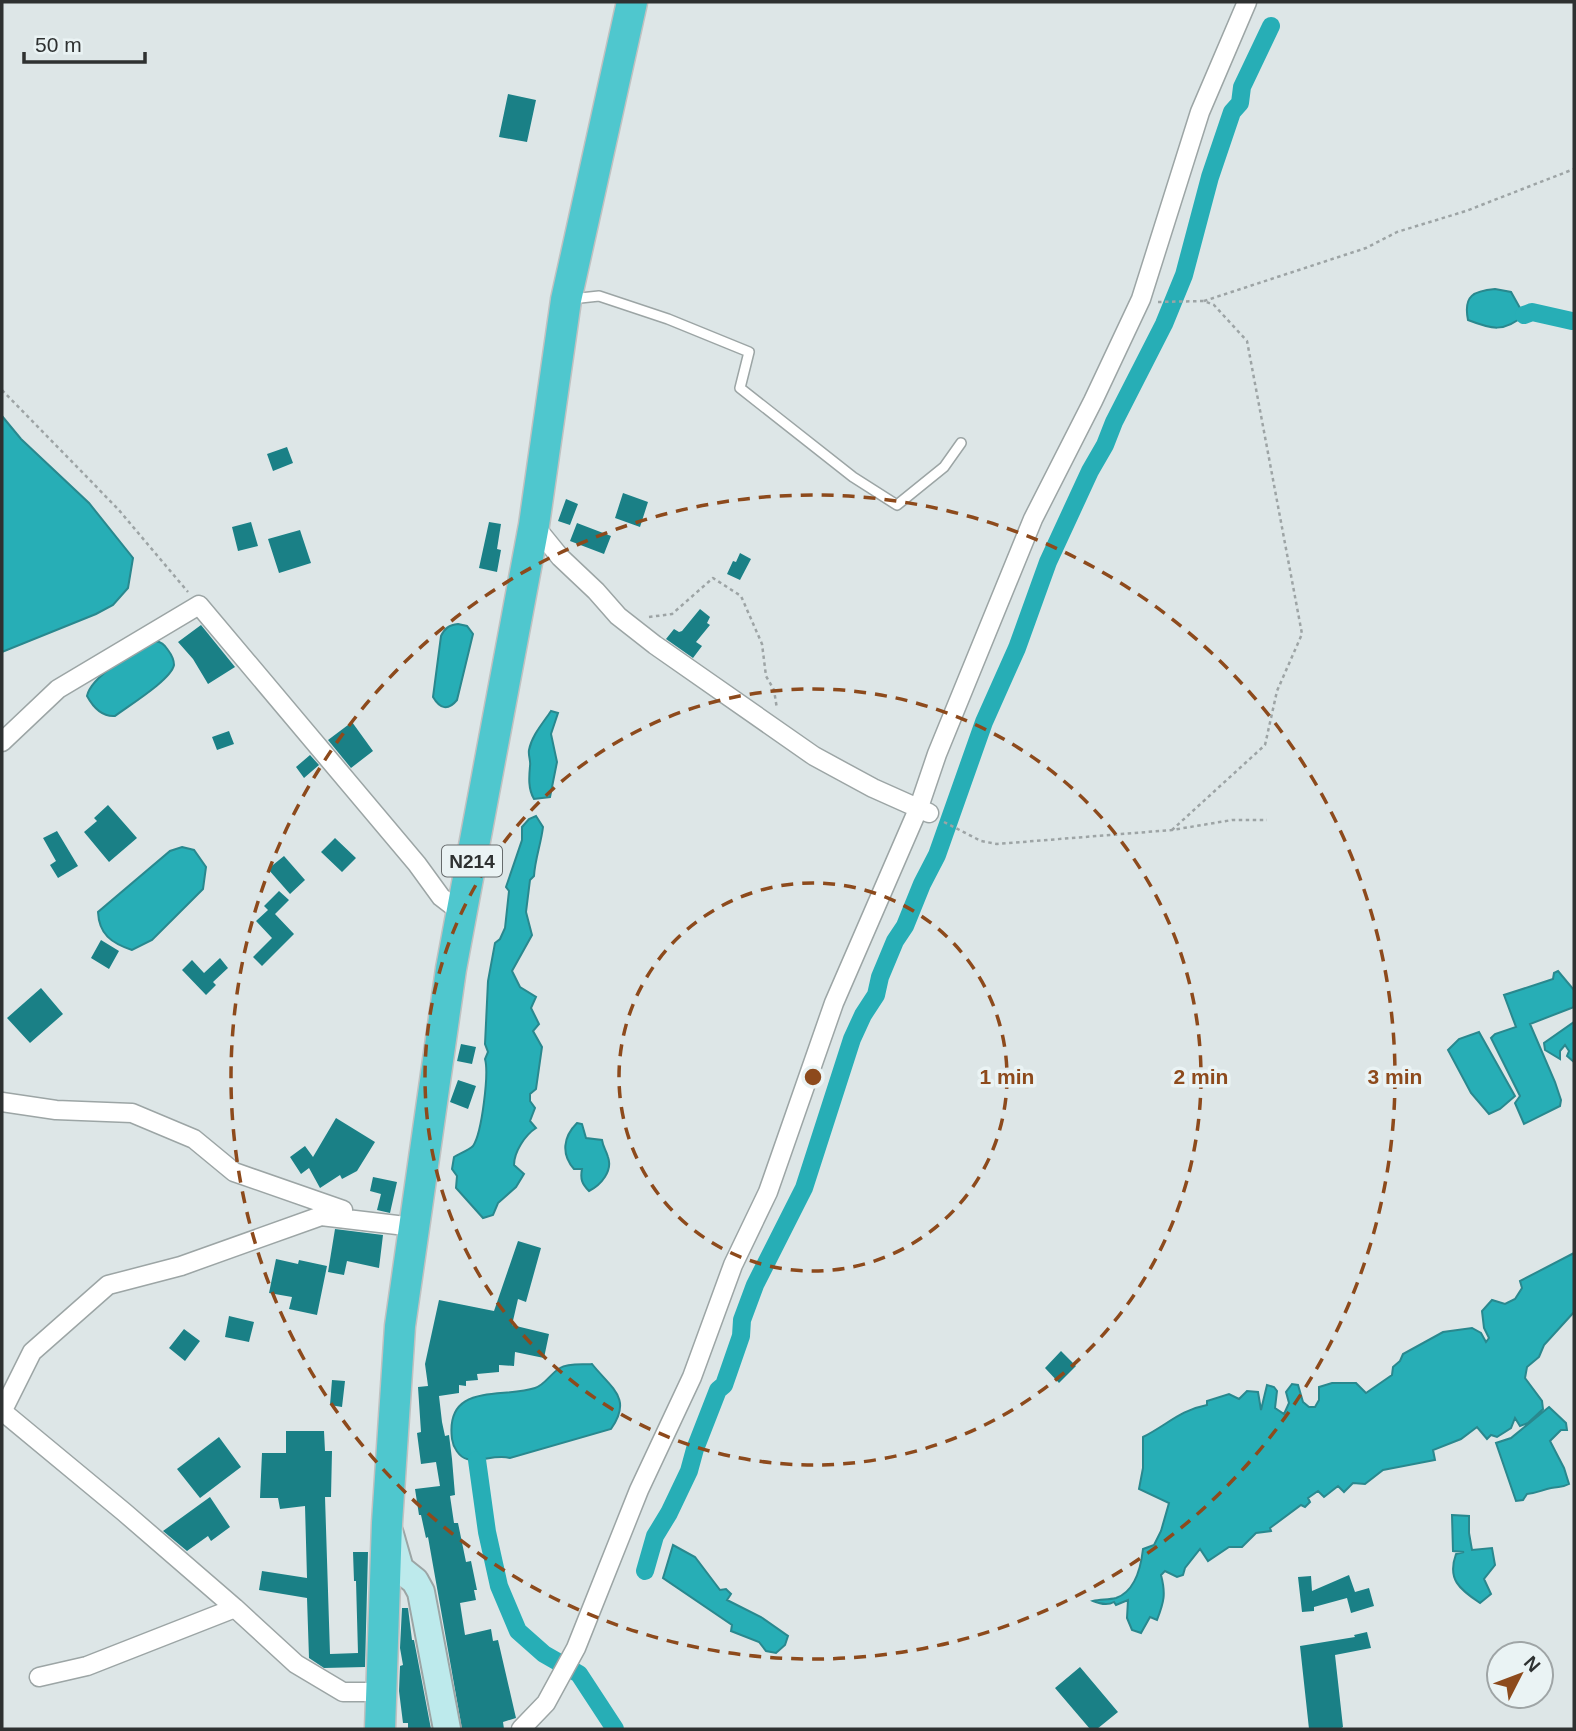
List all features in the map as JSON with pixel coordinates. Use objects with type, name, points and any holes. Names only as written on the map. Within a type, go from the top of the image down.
[{"type":"highway","name":"N214","points":[[380,1729],[387,1523],[400,1326],[451,969],[534,525],[566,300],[632,2]]},
{"type":"main road","points":[[387,1523],[400,1569],[415,1581],[421,1592],[447,1729]]},
{"type":"street","points":[[521,1729],[546,1703],[576,1648],[639,1490],[692,1377],[733,1265],[768,1192],[834,1003],[924,810],[937,754],[1033,519],[1141,299],[1200,112],[1247,2]]},
{"type":"street","points":[[534,525],[560,557],[618,616],[778,733],[873,788],[924,810]]},
{"type":"street","points":[[2,742],[58,690],[199,605],[417,864],[441,897],[463,914]]},
{"type":"street","points":[[2,1102],[56,1110],[132,1113],[194,1139],[234,1172],[309,1200],[414,1227]]},
{"type":"street","points":[[381,1692],[343,1692],[296,1664],[124,1512],[2,1412],[32,1352],[108,1285],[181,1266],[321,1216],[414,1227]]},
{"type":"street","points":[[39,1677],[87,1666],[235,1608]]},
{"type":"lane","points":[[566,300],[599,296],[668,319],[749,352],[740,388],[853,477],[897,505],[944,467],[961,443]]},
{"type":"path","points":[[1165,303],[1204,301],[1347,255],[1397,232],[1466,211],[1574,169]]},
{"type":"path","points":[[1172,830],[1265,745],[1277,691],[1302,634],[1247,341],[1214,305],[1204,301]]},
{"type":"path","points":[[2,390],[118,509],[199,605]]},
{"type":"path","points":[[618,616],[641,619],[672,614],[713,578],[732,589],[741,596],[762,644],[766,676],[774,690],[777,703],[778,733]]},
{"type":"path","points":[[924,810],[981,841],[997,844],[1172,830],[1232,820],[1267,820]]},
{"type":"water","points":[[1495,289],[1511,292],[1524,315],[1510,325],[1497,328],[1468,320],[1467,305],[1472,296],[1481,291]]},
{"type":"water","points":[[2,416],[21,439],[89,503],[133,558],[128,588],[113,605],[2,652]]},
{"type":"water","points":[[458,624],[467,626],[473,634],[457,700],[444,707],[433,697],[441,636],[448,627]]},
{"type":"water","points":[[155,641],[164,645],[171,655],[174,665],[171,671],[157,685],[115,716],[98,710],[87,696],[90,688],[105,672]]},
{"type":"water","points":[[551,711],[558,713],[551,734],[557,762],[550,797],[534,799],[529,783],[529,750],[535,734]]},
{"type":"water","points":[[536,816],[543,827],[534,876],[530,880],[526,912],[532,935],[512,971],[520,987],[536,997],[531,1008],[539,1024],[533,1031],[542,1047],[536,1089],[530,1094],[530,1101],[535,1108],[530,1121],[536,1128],[521,1144],[514,1160],[514,1165],[524,1174],[516,1187],[498,1203],[493,1215],[483,1218],[456,1188],[457,1176],[452,1169],[454,1157],[473,1146],[479,1129],[485,1089],[485,1059],[488,1052],[485,1044],[488,981],[495,943],[505,928],[509,891],[506,887],[522,840],[522,827]]},
{"type":"water","points":[[182,847],[194,850],[206,867],[203,889],[152,940],[132,950],[112,941],[101,926],[98,912],[170,851]]},
{"type":"water","points":[[1558,971],[1574,990],[1574,1007],[1530,1024],[1555,1082],[1561,1100],[1560,1106],[1524,1124],[1515,1103],[1520,1096],[1491,1038],[1516,1027],[1504,995],[1553,979],[1554,973]]},
{"type":"water","points":[[1574,1022],[1574,1062],[1567,1056],[1569,1051],[1565,1045],[1560,1051],[1560,1059],[1545,1050],[1544,1043]]},
{"type":"water","points":[[1479,1032],[1515,1096],[1500,1109],[1489,1114],[1471,1093],[1448,1050],[1459,1039]]},
{"type":"water","points":[[577,1123],[582,1124],[586,1138],[602,1140],[609,1162],[605,1177],[589,1191],[582,1181],[582,1169],[574,1169],[566,1152],[566,1140]]},
{"type":"water","points":[[1574,1253],[1574,1312],[1544,1345],[1539,1357],[1527,1367],[1525,1378],[1542,1401],[1543,1409],[1528,1423],[1520,1426],[1515,1418],[1511,1428],[1497,1437],[1491,1435],[1487,1439],[1477,1427],[1461,1439],[1433,1450],[1435,1460],[1383,1470],[1365,1484],[1353,1483],[1344,1492],[1338,1486],[1324,1497],[1318,1491],[1308,1498],[1310,1502],[1305,1507],[1301,1505],[1270,1528],[1271,1531],[1256,1533],[1242,1547],[1229,1547],[1208,1561],[1200,1549],[1185,1568],[1183,1575],[1177,1577],[1165,1571],[1161,1575],[1163,1603],[1157,1620],[1150,1617],[1141,1633],[1132,1630],[1127,1618],[1128,1600],[1116,1605],[1114,1602],[1104,1604],[1093,1601],[1116,1598],[1128,1590],[1139,1571],[1143,1549],[1154,1545],[1161,1531],[1169,1503],[1139,1489],[1143,1468],[1143,1437],[1181,1414],[1207,1405],[1207,1401],[1229,1394],[1239,1399],[1247,1391],[1258,1392],[1261,1410],[1267,1385],[1277,1391],[1275,1408],[1284,1414],[1289,1403],[1286,1392],[1292,1384],[1298,1385],[1303,1402],[1309,1407],[1315,1407],[1319,1400],[1319,1387],[1332,1383],[1356,1383],[1366,1393],[1392,1375],[1393,1367],[1403,1354],[1443,1332],[1472,1328],[1481,1333],[1486,1342],[1489,1338],[1484,1328],[1482,1311],[1492,1300],[1505,1304],[1515,1299],[1522,1288],[1520,1281]]},
{"type":"water","points":[[592,1364],[620,1401],[620,1409],[611,1429],[510,1458],[472,1460],[464,1458],[457,1451],[452,1439],[452,1421],[457,1409],[466,1401],[478,1396],[535,1388],[563,1366]]},
{"type":"water","points":[[1549,1407],[1566,1423],[1567,1430],[1561,1430],[1550,1441],[1569,1484],[1527,1494],[1523,1500],[1516,1501],[1496,1443],[1511,1438]]},
{"type":"water","points":[[1452,1515],[1469,1516],[1472,1550],[1492,1548],[1495,1565],[1484,1579],[1491,1594],[1480,1603],[1461,1588],[1454,1577],[1456,1554],[1464,1552],[1453,1551]]},
{"type":"water","points":[[673,1545],[695,1557],[720,1590],[726,1589],[731,1594],[727,1600],[761,1617],[788,1636],[785,1645],[776,1653],[766,1651],[759,1642],[731,1631],[732,1625],[663,1578]]},
{"type":"building","points":[[508,94],[536,100],[527,142],[499,137]]},
{"type":"building","points":[[287,447],[293,463],[273,471],[267,454]]},
{"type":"building","points":[[623,493],[648,502],[640,527],[615,518]]},
{"type":"building","points":[[566,499],[578,504],[570,525],[558,521]]},
{"type":"building","points":[[251,522],[258,546],[238,551],[232,527]]},
{"type":"building","points":[[489,522],[501,524],[497,549],[501,550],[497,572],[479,568]]},
{"type":"building","points":[[577,523],[611,536],[604,554],[570,541]]},
{"type":"building","points":[[300,530],[311,563],[279,573],[268,539]]},
{"type":"building","points":[[740,553],[751,559],[740,580],[727,574]]},
{"type":"building","points":[[700,609],[710,617],[707,623],[710,625],[696,642],[702,646],[693,658],[666,639],[674,629],[682,631]]},
{"type":"building","points":[[201,625],[235,667],[208,684],[193,659],[178,642]]},
{"type":"building","points":[[352,722],[373,751],[351,768],[328,740]]},
{"type":"building","points":[[229,731],[234,744],[217,750],[212,737]]},
{"type":"building","points":[[310,755],[319,765],[304,778],[296,767]]},
{"type":"building","points":[[108,805],[137,838],[109,862],[84,832],[97,821],[94,818]]},
{"type":"building","points":[[57,831],[78,866],[58,878],[50,865],[56,861],[43,838]]},
{"type":"building","points":[[335,838],[356,858],[342,872],[321,852]]},
{"type":"building","points":[[284,856],[305,880],[290,894],[268,869]]},
{"type":"building","points":[[279,891],[289,900],[275,914],[294,934],[262,966],[253,957],[272,938],[256,921],[268,910],[264,906]]},
{"type":"building","points":[[101,940],[119,951],[109,969],[91,958]]},
{"type":"building","points":[[220,958],[228,968],[213,982],[216,985],[206,995],[182,970],[192,960],[204,973]]},
{"type":"building","points":[[41,988],[63,1014],[30,1043],[7,1018]]},
{"type":"building","points":[[461,1044],[476,1047],[472,1064],[457,1061]]},
{"type":"building","points":[[458,1080],[476,1086],[468,1109],[450,1102]]},
{"type":"building","points":[[336,1118],[375,1142],[357,1171],[342,1179],[340,1175],[320,1188],[309,1168],[301,1174],[290,1157],[305,1146],[313,1157]]},
{"type":"building","points":[[373,1177],[397,1182],[390,1213],[377,1210],[381,1194],[370,1191]]},
{"type":"building","points":[[335,1229],[383,1235],[379,1268],[347,1261],[344,1275],[328,1272]]},
{"type":"building","points":[[518,1241],[541,1248],[526,1302],[518,1299],[512,1325],[549,1334],[544,1358],[515,1352],[514,1366],[499,1365],[499,1372],[477,1374],[478,1380],[466,1381],[466,1386],[459,1385],[459,1393],[439,1396],[442,1422],[445,1436],[449,1435],[452,1459],[455,1495],[450,1496],[454,1523],[458,1523],[466,1562],[471,1561],[477,1590],[474,1590],[476,1600],[460,1603],[465,1635],[491,1629],[493,1641],[498,1640],[516,1718],[503,1722],[504,1729],[462,1729],[428,1537],[426,1538],[419,1515],[415,1489],[440,1486],[436,1462],[421,1464],[417,1433],[421,1432],[418,1387],[428,1386],[425,1364],[439,1300],[494,1311]]},
{"type":"building","points":[[276,1259],[298,1264],[299,1260],[327,1266],[317,1315],[289,1309],[292,1297],[269,1293]]},
{"type":"building","points":[[229,1316],[254,1322],[249,1342],[225,1337]]},
{"type":"building","points":[[184,1329],[200,1341],[185,1361],[169,1348]]},
{"type":"building","points":[[1061,1351],[1076,1366],[1059,1383],[1045,1368]]},
{"type":"building","points":[[332,1380],[345,1381],[342,1407],[330,1405]]},
{"type":"building","points":[[286,1431],[324,1431],[325,1451],[332,1451],[331,1497],[325,1497],[330,1654],[358,1653],[353,1552],[368,1552],[365,1667],[324,1668],[309,1658],[307,1598],[259,1590],[262,1571],[307,1578],[305,1506],[280,1509],[278,1498],[260,1498],[262,1453],[286,1453]]},
{"type":"building","points":[[219,1437],[241,1467],[200,1498],[177,1469]]},
{"type":"building","points":[[210,1497],[230,1527],[211,1541],[208,1536],[187,1551],[163,1531]]},
{"type":"building","points":[[1349,1575],[1355,1592],[1369,1588],[1374,1606],[1351,1613],[1347,1598],[1314,1607],[1314,1611],[1302,1612],[1298,1577],[1311,1576],[1312,1591]]},
{"type":"building","points":[[402,1608],[408,1608],[431,1729],[408,1729],[408,1723],[403,1723],[399,1691],[400,1666],[403,1665],[400,1648]]},
{"type":"building","points":[[1367,1632],[1371,1648],[1335,1655],[1343,1727],[1309,1729],[1300,1646],[1355,1637],[1354,1635]]},
{"type":"building","points":[[1080,1667],[1118,1712],[1097,1729],[1090,1729],[1055,1688]]},
{"type":"waterway","points":[[645,1571],[655,1536],[689,1471],[718,1390],[724,1385],[755,1285],[804,1188],[852,1039],[876,995],[880,977],[895,941],[905,926],[937,855],[984,722],[1017,648],[1048,562],[1090,471],[1164,324],[1184,275],[1210,177],[1232,112],[1240,103],[1242,87],[1271,26]]},
{"type":"waterway","points":[[1524,315],[1532,312],[1572,321]]},
{"type":"waterway","points":[[477,1460],[487,1532],[499,1586],[518,1631],[544,1654],[579,1674],[615,1729]]}]
